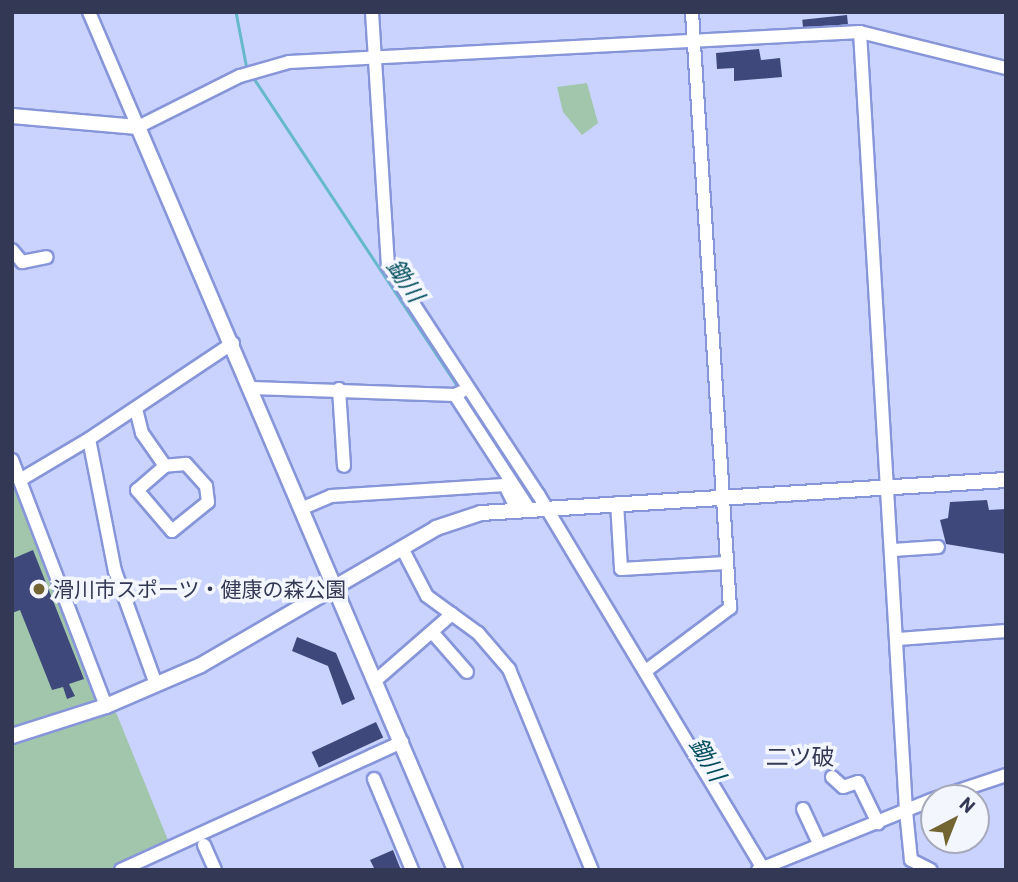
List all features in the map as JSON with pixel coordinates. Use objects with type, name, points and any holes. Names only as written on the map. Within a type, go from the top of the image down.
[{"type":"street","points":[[89,12],[233,343],[455,870]]},
{"type":"street","points":[[372,12],[388,265],[462,391],[523,509]]},
{"type":"street","points":[[647,670],[730,608],[720,496],[692,12]]},
{"type":"street","points":[[12,116],[138,127],[270,66],[694,39],[860,32],[1006,68]]},
{"type":"street","points":[[860,32],[893,550],[906,811],[911,860],[931,870]]},
{"type":"street","points":[[12,250],[22,262],[47,257]]},
{"type":"street","points":[[20,480],[136,409],[233,343]]},
{"type":"street","points":[[252,388],[462,391]]},
{"type":"street","points":[[339,389],[344,466]]},
{"type":"street","points":[[462,391],[545,507],[647,670],[761,869],[920,805]]},
{"type":"street","points":[[136,409],[142,433],[165,466]]},
{"type":"street","points":[[89,439],[115,571],[156,684]]},
{"type":"street","points":[[12,460],[106,706]]},
{"type":"street","points":[[186,464],[206,486],[208,502],[172,531],[137,490],[165,466],[186,464]]},
{"type":"street","points":[[12,736],[106,706],[156,684],[336,588],[436,528],[523,509],[545,507],[1006,480]]},
{"type":"street","points":[[303,508],[331,496],[505,485],[523,509]]},
{"type":"street","points":[[617,503],[621,569],[726,563]]},
{"type":"street","points":[[893,550],[938,547]]},
{"type":"street","points":[[402,548],[426,596],[497,650],[509,669],[592,870]]},
{"type":"street","points":[[376,681],[452,614]]},
{"type":"street","points":[[898,639],[1006,631]]},
{"type":"street","points":[[432,632],[467,672]]},
{"type":"street","points":[[121,870],[402,742]]},
{"type":"street","points":[[980,784],[1006,775]]},
{"type":"street","points":[[832,777],[843,788],[858,782],[878,823]]},
{"type":"street","points":[[374,779],[412,870]]},
{"type":"street","points":[[803,809],[819,844]]},
{"type":"street","points":[[204,845],[215,870]]},
{"type":"green space","points":[[587,83],[598,123],[582,135],[563,112],[557,87]]},
{"type":"green space","name":"滑川市スポーツ・健康の森公園","points":[[12,457],[170,845],[118,870],[12,870]]},
{"type":"building","points":[[847,15],[848,24],[803,29],[802,20]]},
{"type":"building","points":[[759,49],[761,60],[780,58],[782,77],[734,81],[734,68],[717,69],[716,53]]},
{"type":"building","points":[[987,500],[989,510],[1006,509],[1006,554],[946,544],[940,520],[948,518],[950,502]]},
{"type":"building","points":[[33,550],[84,679],[69,684],[75,696],[67,699],[63,687],[52,690],[20,610],[12,613],[12,559]]},
{"type":"building","points":[[297,637],[336,653],[355,699],[342,705],[328,666],[292,651]]},
{"type":"building","points":[[376,722],[383,737],[319,767],[312,752]]},
{"type":"building","points":[[393,850],[401,870],[375,870],[370,860]]},
{"type":"waterway","name":"鋤川","points":[[236,12],[246,64]]},
{"type":"waterway","name":"鋤川","points":[[255,80],[459,388]]},
{"type":"waterway","name":"鋤川","points":[[463,394],[530,496]]},
{"type":"waterway","name":"鋤川","points":[[547,522],[625,651]]},
{"type":"waterway","name":"鋤川","points":[[738,839],[755,867]]},
{"type":"place","name":"滑川市スポーツ・健康の森公園","points":[[39,589]]},
{"type":"district","name":"二ツ破","points":[[800,756]]}]
